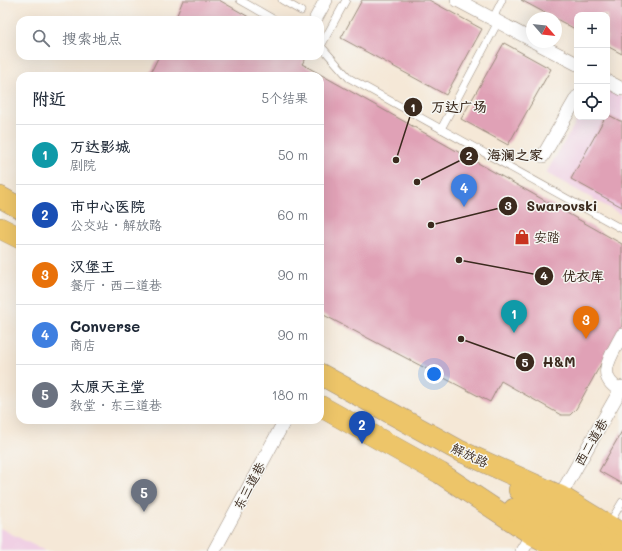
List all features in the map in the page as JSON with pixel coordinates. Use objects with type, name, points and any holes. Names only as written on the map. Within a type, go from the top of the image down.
[{"type":"main road","points":[[0,197],[16,206]]},
{"type":"main road","points":[[0,228],[16,236]]},
{"type":"main road","name":"解放路","points":[[324,376],[458,450],[563,551]]},
{"type":"main road","name":"解放路","points":[[324,408],[539,529],[593,551]]},
{"type":"main road","name":"解放路","points":[[539,529],[615,530]]},
{"type":"main road","name":"解放路","points":[[539,529],[622,550]]},
{"type":"street","points":[[317,16],[326,0]]},
{"type":"street","points":[[457,0],[526,31]]},
{"type":"street","points":[[469,0],[526,36]]},
{"type":"street","points":[[546,48],[574,62]]},
{"type":"street","points":[[557,48],[574,57]]},
{"type":"street","points":[[610,77],[622,83]]},
{"type":"street","points":[[610,83],[622,89]]},
{"type":"street","points":[[543,156],[574,102]]},
{"type":"street","points":[[621,389],[612,386],[608,381],[606,368],[622,336]]},
{"type":"street","name":"西二道巷","points":[[539,529],[621,389]]},
{"type":"street","name":"东三道巷","points":[[214,551],[283,424]]},
{"type":"lane","points":[[240,0],[268,16]]},
{"type":"lane","points":[[282,0],[301,10]]},
{"type":"lane","points":[[324,40],[346,0]]},
{"type":"lane","points":[[441,129],[497,18],[502,0]]},
{"type":"lane","points":[[324,49],[349,78],[622,229]]},
{"type":"lane","points":[[615,530],[622,502]]},
{"type":"shaded area","points":[[610,90],[622,96],[622,215],[546,173],[577,120],[610,120]]},
{"type":"shaded area","points":[[0,528],[45,551],[0,551]]},
{"type":"building","points":[[183,0],[219,0],[247,16],[177,16]]},
{"type":"building","points":[[362,0],[429,0],[482,29],[446,95],[341,38]]},
{"type":"building","points":[[521,0],[622,0],[622,54],[610,48],[610,12],[574,12],[574,28],[562,22],[562,12],[543,12]]},
{"type":"building","points":[[504,43],[551,69],[508,145],[461,119]]},
{"type":"building","points":[[157,60],[304,60],[302,64],[316,72],[151,72]]},
{"type":"building","points":[[324,76],[622,244],[622,326],[576,409],[570,415],[561,415],[501,381],[490,402],[324,315]]},
{"type":"building","points":[[610,116],[622,121],[622,207],[571,179],[604,120],[610,120]]},
{"type":"building","points":[[622,431],[622,484],[599,471]]},
{"type":"place","name":"万达广场","points":[[396,160]]},
{"type":"place","name":"海澜之家","points":[[417,182]]},
{"type":"place","name":"Converse","points":[[464,207]]},
{"type":"place","name":"Swarovski","points":[[431,225]]},
{"type":"place","name":"安踏","points":[[522,237]]},
{"type":"place","name":"优衣库","points":[[459,260]]},
{"type":"place","name":"万达影城","points":[[514,333]]},
{"type":"place","name":"H&M","points":[[461,339]]},
{"type":"place","name":"汉堡王","points":[[586,339]]},
{"type":"place","name":"市中心医院","points":[[362,444]]},
{"type":"place","name":"太原天主堂","points":[[144,512]]}]
